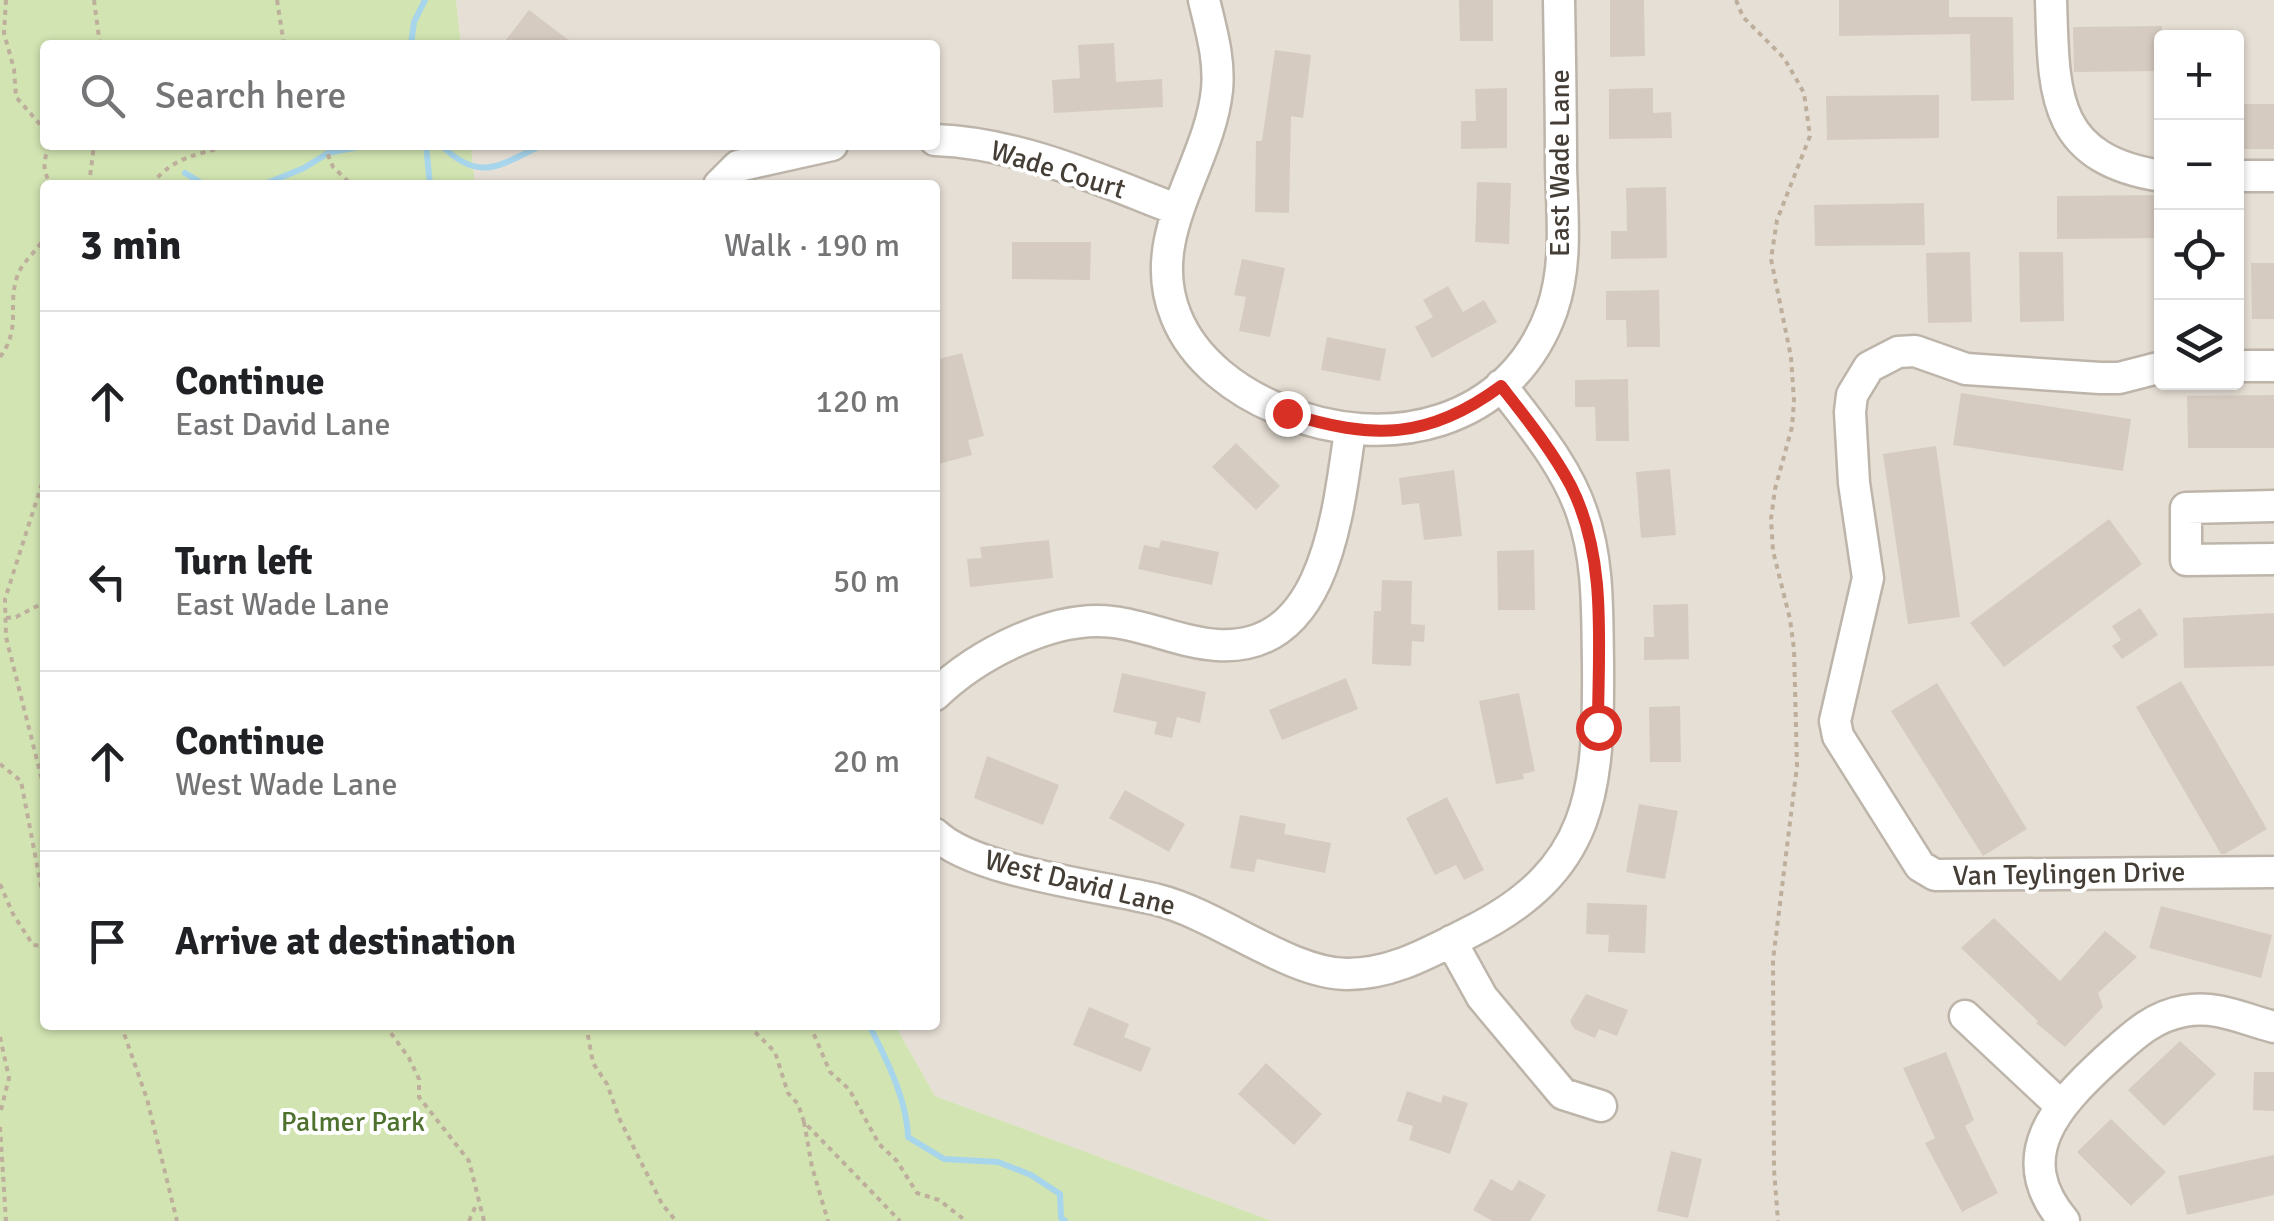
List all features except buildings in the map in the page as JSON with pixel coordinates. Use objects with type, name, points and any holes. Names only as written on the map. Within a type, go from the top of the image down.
[{"type":"street","name":"East Wade Lane","points":[[1204,0],[1218,67],[1216,93],[1170,236],[1167,277],[1176,316],[1207,362],[1256,400],[1350,431],[1372,432],[1424,425],[1476,404],[1521,365],[1544,329],[1562,265],[1559,0]]},
{"type":"street","points":[[2051,0],[2056,94],[2074,130],[2085,143],[2120,167],[2154,174]]},
{"type":"street","name":"Wade Court","points":[[940,141],[983,146],[1070,168],[1178,210]]},
{"type":"street","points":[[724,180],[738,166],[810,150]]},
{"type":"street","points":[[2244,176],[2274,176]]},
{"type":"street","name":"Van Teylingen Drive","points":[[2154,369],[2119,378],[2100,378],[1966,369],[1916,351],[1898,352],[1869,367],[1858,380],[1850,412],[1854,483],[1868,578],[1837,704],[1838,736],[1920,866],[1935,875],[2274,872]]},
{"type":"street","points":[[2244,366],[2274,366]]},
{"type":"street","name":"West David Lane","points":[[940,839],[985,862],[1162,901],[1299,964],[1342,974],[1390,969],[1506,914],[1546,881],[1582,818],[1597,762],[1597,598],[1595,568],[1582,514],[1559,466],[1501,386]]},
{"type":"street","points":[[940,690],[1022,637],[1070,623],[1111,621],[1213,645],[1237,645],[1276,631],[1304,605],[1324,556],[1338,508],[1350,431]]},
{"type":"street","points":[[2274,506],[2186,508],[2186,560],[2274,559]]},
{"type":"street","points":[[1452,942],[1482,997],[1563,1094],[1601,1106]]},
{"type":"street","points":[[2064,1221],[2050,1204],[2039,1165],[2048,1125],[2060,1106],[2146,1025],[2164,1016],[2205,1008],[2274,1027]]},
{"type":"street","points":[[1965,1016],[2060,1106]]},
{"type":"path","points":[[6,0],[4,33],[14,68],[16,97],[40,124]]},
{"type":"path","points":[[94,0],[99,40]]},
{"type":"path","points":[[276,0],[280,40]]},
{"type":"path","points":[[1736,0],[1743,17],[1784,58],[1795,76],[1804,93],[1810,136],[1776,220],[1772,259],[1791,356],[1794,401],[1772,518],[1773,550],[1794,649],[1797,766],[1773,960],[1774,1170],[1778,1221]]},
{"type":"path","points":[[48,150],[44,170],[49,180]]},
{"type":"path","points":[[90,180],[93,150]]},
{"type":"path","points":[[155,180],[182,157],[210,150]]},
{"type":"path","points":[[326,150],[333,167],[347,180]]},
{"type":"path","points":[[0,356],[11,342],[12,302],[18,274],[40,246]]},
{"type":"path","points":[[40,488],[2,597],[6,637],[40,772]]},
{"type":"path","points":[[6,618],[40,605]]},
{"type":"path","points":[[0,764],[21,781],[40,880]]},
{"type":"path","points":[[0,884],[23,933],[33,945],[40,946]]},
{"type":"path","points":[[123,1030],[146,1099],[177,1221]]},
{"type":"path","points":[[389,1030],[419,1080],[419,1097],[469,1161],[484,1221]]},
{"type":"path","points":[[587,1030],[593,1063],[607,1084],[620,1120],[662,1204],[676,1221]]},
{"type":"path","points":[[753,1030],[775,1052],[788,1093],[798,1104],[828,1221]]},
{"type":"path","points":[[812,1030],[830,1072],[849,1088],[880,1144],[917,1193],[939,1200],[966,1221]]},
{"type":"path","points":[[0,1037],[8,1078],[0,1114]]},
{"type":"path","points":[[804,1122],[900,1221]]},
{"type":"path","points":[[0,1127],[6,1221]]},
{"type":"path","points":[[469,1221],[477,1201]]},
{"type":"shaded area","points":[[456,0],[2274,0],[2274,1221],[1272,1221],[935,1096],[898,1030],[940,1030],[940,180],[474,180],[472,150],[940,150],[940,40],[460,40]]},
{"type":"green space","name":"Palmer Park","points":[[0,0],[456,0],[460,40],[40,40],[40,150],[472,150],[474,180],[40,180],[40,1030],[898,1030],[935,1096],[1272,1221],[0,1221]]},
{"type":"waterway","points":[[412,40],[414,22],[425,0]]},
{"type":"waterway","points":[[274,180],[328,153],[343,150]]},
{"type":"waterway","points":[[426,150],[430,180]]},
{"type":"waterway","points":[[446,150],[478,167],[501,164],[531,150]]},
{"type":"waterway","points":[[185,173],[197,180]]},
{"type":"waterway","points":[[872,1030],[900,1094],[908,1137],[944,1159],[998,1162],[1031,1175],[1060,1194],[1061,1218],[1065,1221]]},
{"type":"route","points":[[1287,413],[1350,431],[1403,430],[1450,416],[1501,386],[1559,466],[1582,514],[1595,568],[1598,727]]}]
